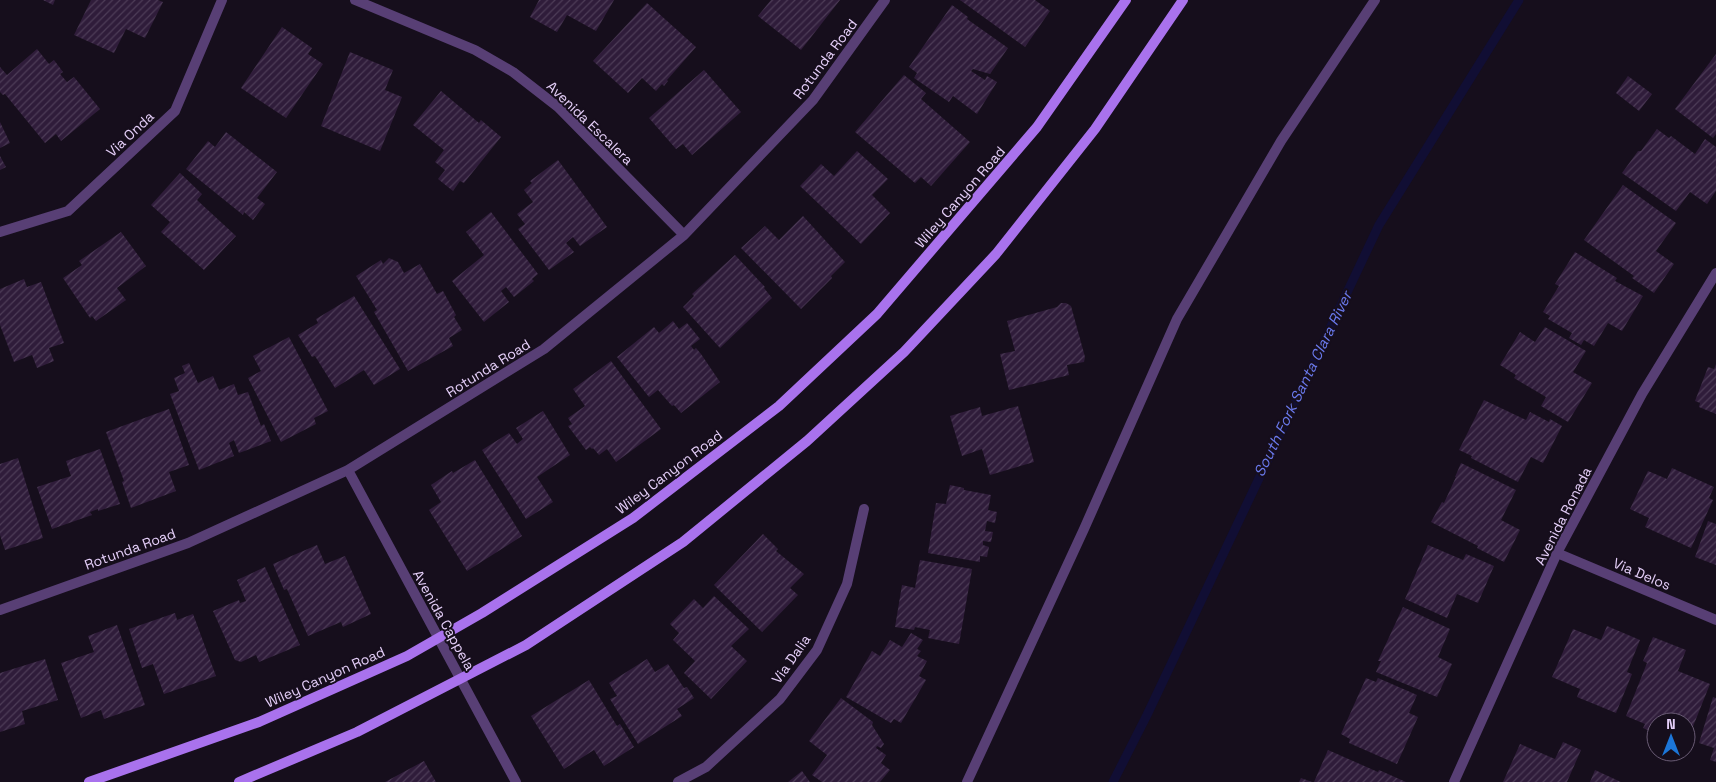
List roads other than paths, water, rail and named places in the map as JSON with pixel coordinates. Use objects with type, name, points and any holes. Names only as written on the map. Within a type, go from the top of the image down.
[{"type":"main road","name":"Wiley Canyon Road","points":[[89,782],[259,722],[407,656],[482,613],[633,518],[779,406],[877,314],[1037,127],[1126,0]]},
{"type":"main road","points":[[240,782],[357,732],[526,644],[683,542],[807,441],[904,352],[996,254],[1095,130],[1183,0]]},
{"type":"street","name":"Via Onda","points":[[0,232],[68,211],[175,111],[222,0]]},
{"type":"street","name":"Avenida Escalera","points":[[355,0],[474,50],[513,72],[558,107],[684,235]]},
{"type":"street","name":"Rotunda Road","points":[[0,610],[188,543],[348,470],[544,349],[684,235],[814,100],[885,0]]},
{"type":"street","points":[[967,782],[1084,529],[1177,319],[1281,141],[1375,0]]},
{"type":"street","name":"Avenida Ronada","points":[[1454,782],[1558,553],[1642,394],[1714,279]]},
{"type":"street","name":"Avenida Cappela","points":[[348,470],[516,782]]},
{"type":"street","name":"Via Dalia","points":[[678,782],[706,767],[780,699],[817,650],[847,584],[864,510]]},
{"type":"street","name":"Via Delos","points":[[1558,553],[1716,620]]},
{"type":"waterway","name":"South Fork Santa Clara River","points":[[1113,782],[1147,715],[1379,225],[1519,0]]}]
